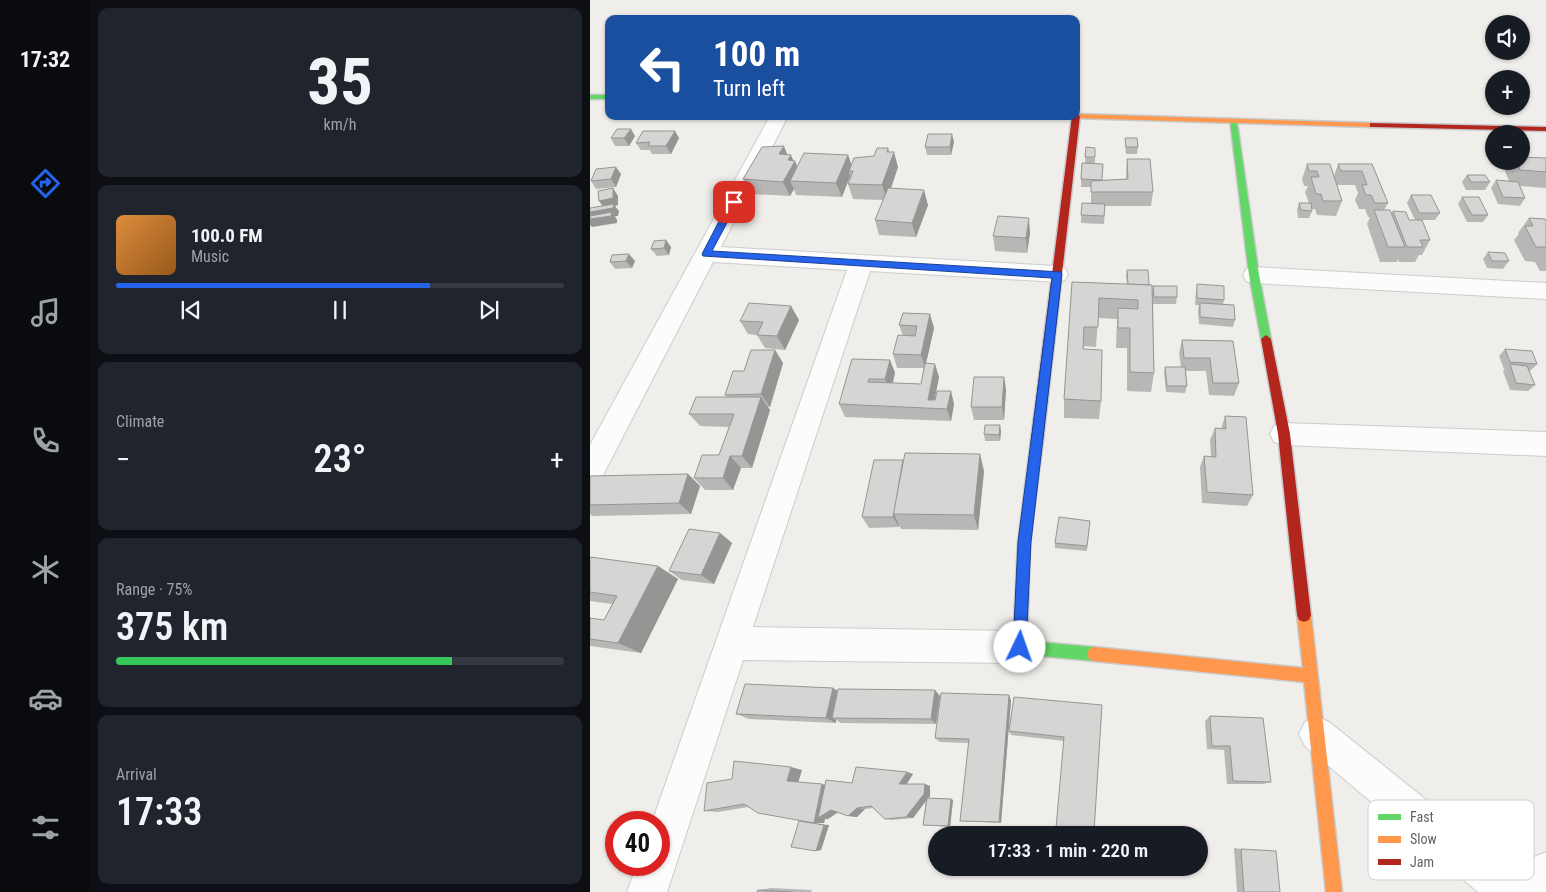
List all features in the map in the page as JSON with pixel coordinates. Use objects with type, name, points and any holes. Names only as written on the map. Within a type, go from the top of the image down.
[{"type":"street","points":[[590,97],[605,97]]},
{"type":"street","points":[[1080,116],[1233,122],[1546,129]]},
{"type":"street","points":[[590,472],[601,435],[706,254],[777,120]]},
{"type":"street","points":[[1020,647],[1024,542],[1076,120]]},
{"type":"street","points":[[1233,122],[1254,275],[1284,434],[1334,892]]},
{"type":"street","points":[[706,254],[1057,274]]},
{"type":"street","points":[[670,824],[861,263]]},
{"type":"street","points":[[1254,275],[1546,291]]},
{"type":"street","points":[[1284,434],[1546,444]]},
{"type":"street","points":[[732,643],[1020,647],[1310,676]]},
{"type":"street","points":[[1316,734],[1395,800]]},
{"type":"street","points":[[1534,877],[1546,872]]},
{"type":"street","points":[[647,892],[652,876]]},
{"type":"street","points":[[1491,880],[1504,891],[1528,880]]},
{"type":"building","points":[[617,129],[631,129],[624,138],[611,138]]},
{"type":"building","points":[[643,131],[675,131],[666,146],[648,146],[650,142],[636,143]]},
{"type":"building","points":[[928,134],[952,134],[950,147],[925,147]]},
{"type":"building","points":[[1125,138],[1137,138],[1138,147],[1126,147]]},
{"type":"building","points":[[784,146],[779,154],[791,155],[788,160],[795,161],[783,182],[743,179],[762,147]]},
{"type":"building","points":[[1086,147],[1095,148],[1095,157],[1085,157]]},
{"type":"building","points":[[877,148],[888,148],[887,152],[894,152],[882,185],[848,184],[853,171],[849,171],[854,158],[874,156]]},
{"type":"building","points":[[804,153],[848,155],[836,183],[790,181]]},
{"type":"building","points":[[1530,157],[1546,158],[1546,172],[1520,170],[1530,170]]},
{"type":"building","points":[[1127,159],[1150,159],[1153,192],[1091,192],[1091,181],[1128,179]]},
{"type":"building","points":[[1082,163],[1103,164],[1102,180],[1081,179]]},
{"type":"building","points":[[1307,164],[1330,164],[1342,201],[1323,201],[1321,194],[1316,194],[1311,177],[1319,177],[1317,171],[1309,171]]},
{"type":"building","points":[[1338,164],[1372,164],[1388,203],[1375,203],[1371,195],[1366,195],[1362,185],[1367,185],[1362,171],[1341,171]]},
{"type":"building","points":[[616,167],[611,179],[591,181],[596,169]]},
{"type":"building","points":[[1467,175],[1485,175],[1490,182],[1471,182]]},
{"type":"building","points":[[1496,180],[1518,182],[1525,198],[1503,197]]},
{"type":"building","points":[[613,188],[613,198],[599,201],[598,191]]},
{"type":"building","points":[[888,188],[924,190],[912,223],[875,220]]},
{"type":"building","points":[[1411,195],[1431,195],[1440,213],[1419,213]]},
{"type":"building","points":[[1462,197],[1479,197],[1488,215],[1472,215]]},
{"type":"building","points":[[1082,203],[1105,204],[1104,216],[1081,215]]},
{"type":"building","points":[[1299,203],[1311,203],[1312,211],[1301,210]]},
{"type":"building","points":[[614,204],[613,208],[590,212],[590,208]]},
{"type":"building","points":[[1374,210],[1390,210],[1405,247],[1388,247]]},
{"type":"building","points":[[1393,211],[1406,212],[1409,220],[1422,220],[1430,240],[1420,240],[1423,247],[1407,247]]},
{"type":"building","points":[[612,212],[611,216],[590,219],[590,216]]},
{"type":"building","points":[[998,216],[1029,218],[1026,238],[993,236]]},
{"type":"building","points":[[1529,218],[1545,219],[1546,247],[1536,247],[1525,226],[1533,226]]},
{"type":"building","points":[[666,240],[664,248],[651,249],[654,241]]},
{"type":"building","points":[[1488,252],[1505,253],[1509,261],[1492,261]]},
{"type":"building","points":[[629,254],[626,261],[610,262],[612,255]]},
{"type":"building","points":[[1127,270],[1148,270],[1149,285],[1128,284]]},
{"type":"building","points":[[1072,282],[1152,285],[1154,373],[1130,372],[1130,328],[1118,328],[1118,308],[1138,309],[1138,300],[1099,298],[1098,327],[1084,327],[1083,349],[1102,350],[1101,401],[1064,399]]},
{"type":"building","points":[[1197,284],[1224,286],[1224,300],[1197,298]]},
{"type":"building","points":[[1153,286],[1177,286],[1177,297],[1154,297]]},
{"type":"building","points":[[749,303],[791,306],[777,336],[757,335],[763,322],[740,321]]},
{"type":"building","points":[[1200,303],[1234,305],[1235,320],[1200,317]]},
{"type":"building","points":[[903,313],[930,314],[921,355],[893,354],[898,335],[915,336],[917,326],[899,325]]},
{"type":"building","points":[[1182,340],[1233,341],[1239,383],[1213,383],[1210,358],[1184,358]]},
{"type":"building","points":[[1505,349],[1532,351],[1537,364],[1510,362]]},
{"type":"building","points":[[751,350],[775,350],[761,394],[725,395],[733,371],[744,371]]},
{"type":"building","points":[[852,359],[890,360],[885,379],[869,379],[868,382],[921,384],[925,363],[935,364],[928,400],[935,400],[937,391],[951,391],[947,409],[839,404]]},
{"type":"building","points":[[1510,364],[1527,366],[1535,385],[1516,383]]},
{"type":"building","points":[[1165,367],[1185,367],[1187,386],[1167,386]]},
{"type":"building","points":[[974,377],[1004,377],[1002,407],[971,407]]},
{"type":"building","points":[[696,397],[761,397],[742,456],[730,456],[723,478],[694,478],[702,455],[719,455],[734,414],[689,414]]},
{"type":"building","points":[[1225,416],[1246,417],[1253,495],[1207,492],[1204,456],[1216,457],[1215,428],[1226,429]]},
{"type":"building","points":[[985,425],[1000,425],[999,435],[984,434]]},
{"type":"building","points":[[905,453],[980,454],[974,515],[893,514]]},
{"type":"building","points":[[874,460],[903,460],[893,517],[862,517]]},
{"type":"building","points":[[688,474],[679,503],[590,505],[590,476]]},
{"type":"building","points":[[1059,517],[1090,521],[1087,546],[1055,543]]},
{"type":"building","points":[[689,529],[720,533],[701,575],[669,571]]},
{"type":"building","points":[[590,557],[658,566],[618,643],[590,639],[590,618],[604,620],[617,596],[590,592]]},
{"type":"building","points":[[745,684],[833,688],[826,718],[736,714]]},
{"type":"building","points":[[838,689],[935,690],[931,719],[832,718]]},
{"type":"building","points":[[941,693],[1009,695],[999,822],[960,821],[969,739],[935,738]]},
{"type":"building","points":[[1014,697],[1102,705],[1094,826],[1056,826],[1064,737],[1009,731]]},
{"type":"building","points":[[1210,716],[1263,718],[1271,782],[1233,781],[1230,746],[1212,746]]},
{"type":"building","points":[[734,761],[791,767],[787,781],[822,784],[814,823],[758,813],[744,804],[704,811],[707,783],[732,779]]},
{"type":"building","points":[[856,767],[907,772],[899,784],[925,784],[924,794],[906,817],[885,819],[871,806],[857,808],[848,816],[831,810],[818,818],[826,780],[852,783]]},
{"type":"building","points":[[927,798],[951,799],[948,826],[923,825]]},
{"type":"building","points":[[799,821],[824,825],[816,851],[791,847]]},
{"type":"building","points":[[1241,849],[1276,851],[1280,892],[1244,892]]},
{"type":"building","points":[[758,890],[792,892],[757,892]]},
{"type":"traffic: fast","points":[[590,97],[605,97]]},
{"type":"traffic: fast","points":[[1233,122],[1254,275],[1266,339]]},
{"type":"traffic: fast","points":[[1037,440],[1024,542],[1020,647],[1094,654]]},
{"type":"traffic: slow","points":[[1080,116],[1373,125]]},
{"type":"traffic: slow","points":[[1304,615],[1334,892]]},
{"type":"traffic: slow","points":[[1094,654],[1310,676]]},
{"type":"traffic: jam","points":[[1037,440],[1076,120]]},
{"type":"traffic: jam","points":[[1373,125],[1546,129]]},
{"type":"traffic: jam","points":[[1266,339],[1284,434],[1304,615]]},
{"type":"route","points":[[734,202],[706,254],[1057,274],[1024,542],[1020,647]]}]
